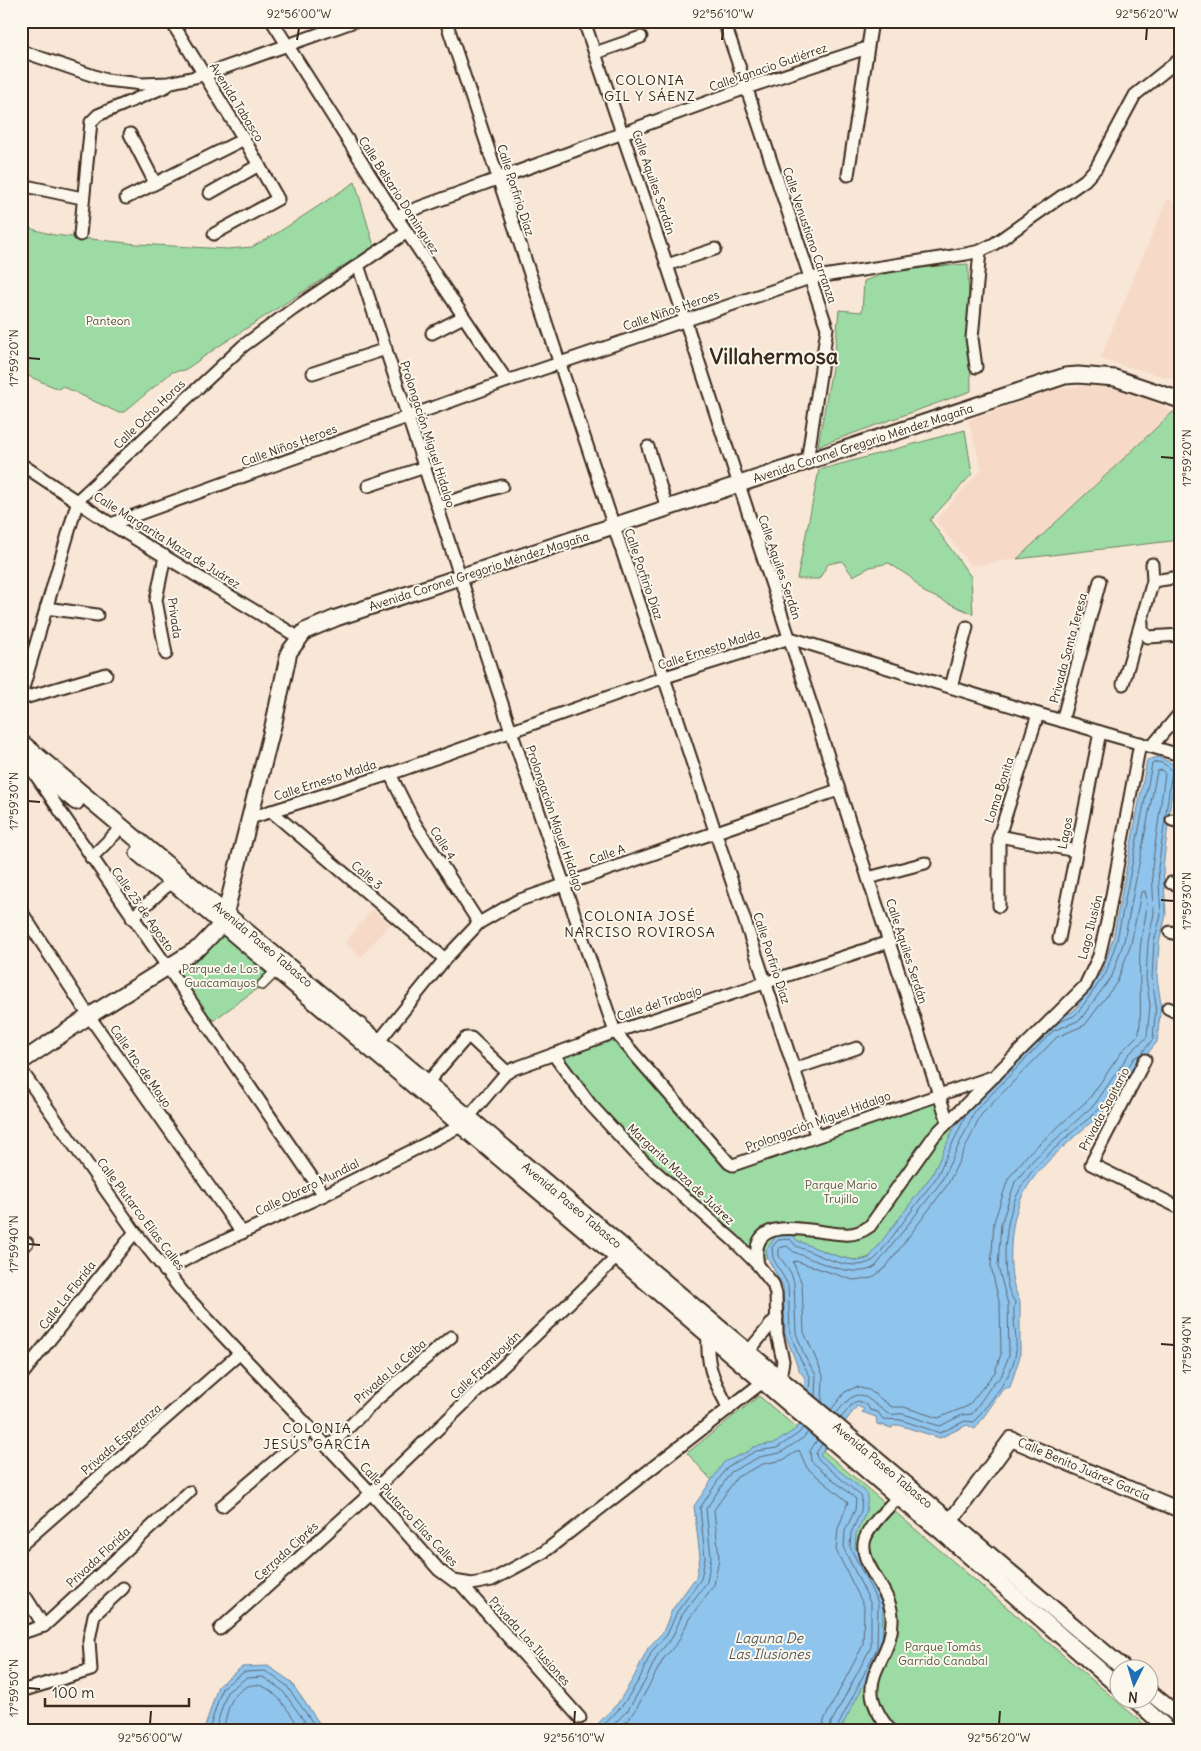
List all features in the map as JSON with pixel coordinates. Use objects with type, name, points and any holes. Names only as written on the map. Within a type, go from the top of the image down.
[{"type":"main road","name":"Avenida Coronel Gregorio Méndez Magaña","points":[[298,637],[305,631],[328,621],[1065,376],[1092,375],[1114,378],[1180,400]]},
{"type":"main road","points":[[21,1062],[89,1016],[200,947],[225,918],[289,652],[298,637]]},
{"type":"main road","name":"Avenida Paseo Tabasco","points":[[21,742],[225,918],[379,1041],[427,1083],[464,1122],[898,1497],[947,1527],[1111,1658]]},
{"type":"main road","name":"Avenida Paseo Tabasco","points":[[24,759],[172,881],[225,918],[277,970],[780,1378],[947,1527],[1108,1677]]},
{"type":"main road","points":[[45,792],[63,791]]},
{"type":"main road","points":[[1158,1699],[1180,1717]]},
{"type":"main road","points":[[1144,1708],[1169,1730]]},
{"type":"street","name":"Avenida Tabasco","points":[[170,21],[260,165],[278,199],[214,234]]},
{"type":"street","name":"Calle Belsario Domínguez","points":[[272,21],[396,216],[506,381]]},
{"type":"street","points":[[21,51],[106,80],[142,84],[177,81],[204,75],[355,21]]},
{"type":"street","name":"Calle Porfirio Díaz","points":[[446,21],[816,1135]]},
{"type":"street","name":"Calle Aquiles Serdán","points":[[584,21],[667,265],[948,1122]]},
{"type":"street","name":"Calle Venustiano Carranza","points":[[724,21],[828,332],[807,462]]},
{"type":"street","points":[[848,175],[872,21]]},
{"type":"street","points":[[595,53],[641,37]]},
{"type":"street","name":"Calle Ignacio Gutiérrez","points":[[396,216],[746,88],[867,48]]},
{"type":"street","name":"Calle Niños Heroes","points":[[111,524],[506,381],[810,278],[980,251],[1085,180],[1098,164],[1135,95],[1180,59]]},
{"type":"street","points":[[80,236],[82,198],[92,120],[177,81]]},
{"type":"street","points":[[130,134],[155,183]]},
{"type":"street","points":[[126,198],[244,139]]},
{"type":"street","points":[[210,193],[260,165]]},
{"type":"street","points":[[21,185],[82,198]]},
{"type":"street","name":"Calle Ocho Horas","points":[[78,500],[243,346],[407,232]]},
{"type":"street","points":[[667,265],[715,249]]},
{"type":"street","points":[[976,367],[972,338],[980,251]]},
{"type":"street","name":"Prolongación Miguel Hidalgo","points":[[358,265],[511,732],[562,884],[615,1032],[731,1165],[740,1164],[816,1135],[995,1076]]},
{"type":"street","points":[[432,333],[463,317]]},
{"type":"street","points":[[313,373],[386,349]]},
{"type":"street","points":[[648,447],[667,508]]},
{"type":"street","name":"Calle Margarita Maza de Juárez","points":[[21,464],[78,500],[111,524],[298,637]]},
{"type":"street","points":[[368,486],[425,467]]},
{"type":"street","points":[[438,505],[502,486]]},
{"type":"street","points":[[21,695],[78,500]]},
{"type":"street","name":"Privada","points":[[165,556],[156,600],[166,654]]},
{"type":"street","points":[[1123,684],[1153,581],[1152,564]]},
{"type":"street","points":[[1153,581],[1180,577]]},
{"type":"street","name":"Privada Santa Teresa","points":[[1062,721],[1100,582]]},
{"type":"street","points":[[46,608],[97,615]]},
{"type":"street","points":[[1142,620],[1142,631],[1148,637],[1180,635]]},
{"type":"street","points":[[951,688],[967,627]]},
{"type":"street","points":[[790,638],[951,688],[1180,755]]},
{"type":"street","name":"Calle Ernesto Malda","points":[[250,818],[390,774],[665,677],[790,638]]},
{"type":"street","points":[[21,699],[106,674]]},
{"type":"street","points":[[1146,744],[1180,713]]},
{"type":"street","name":"Loma Bonita","points":[[999,906],[999,836],[1038,714]]},
{"type":"street","name":"Lagos","points":[[1059,939],[1100,732]]},
{"type":"street","name":"Lago Ilusión","points":[[758,1265],[759,1244],[766,1235],[775,1229],[794,1228],[843,1234],[859,1233],[870,1226],[923,1150],[948,1122],[1078,994],[1093,971],[1107,922],[1146,744]]},
{"type":"street","name":"Calle 23 de Agosto","points":[[24,759],[324,1195]]},
{"type":"street","name":"Calle 4","points":[[390,774],[414,822],[479,923]]},
{"type":"street","name":"Calle A","points":[[379,1041],[445,959],[479,923],[517,901],[716,830],[838,790]]},
{"type":"street","name":"Calle 3","points":[[271,812],[445,959]]},
{"type":"street","points":[[91,858],[115,834]]},
{"type":"street","points":[[999,836],[1076,851]]},
{"type":"street","points":[[868,878],[925,863]]},
{"type":"street","points":[[132,918],[172,881]]},
{"type":"street","name":"Calle 1ro. de Mayo","points":[[21,911],[89,1016],[242,1233]]},
{"type":"street","name":"Calle del Trabajo","points":[[464,1122],[507,1072],[615,1032],[889,942]]},
{"type":"street","points":[[262,985],[277,970]]},
{"type":"street","points":[[1168,1008],[1180,1014]]},
{"type":"street","points":[[427,1083],[466,1038],[471,1038],[507,1072]]},
{"type":"street","points":[[794,1069],[857,1048]]},
{"type":"street","name":"Margarita Maza de Juárez","points":[[553,1054],[590,1104],[637,1155],[758,1265],[776,1289],[777,1334],[783,1361],[780,1378]]},
{"type":"street","name":"Privada Sagitario","points":[[1145,1060],[1090,1164],[1179,1208]]},
{"type":"street","name":"Calle Plutarco Elías Calles","points":[[21,1070],[135,1232],[165,1271],[239,1354],[371,1493],[439,1570],[460,1583],[472,1584],[492,1580],[544,1552],[764,1381]]},
{"type":"street","name":"Calle Obrero Mundial","points":[[165,1271],[324,1195],[464,1122]]},
{"type":"street","name":"Calle La Florida","points":[[21,1376],[135,1232]]},
{"type":"street","name":"Calle Framboyán","points":[[371,1493],[618,1257]]},
{"type":"street","points":[[748,1352],[777,1317]]},
{"type":"street","points":[[708,1334],[710,1371],[729,1409]]},
{"type":"street","name":"Privada La Ceiba","points":[[328,1448],[376,1400],[451,1337]]},
{"type":"street","name":"Privada Esperanza","points":[[21,1545],[239,1354]]},
{"type":"street","points":[[222,1506],[310,1430]]},
{"type":"street","name":"Calle Benito Juárez García","points":[[947,1527],[1011,1439],[1180,1510]]},
{"type":"street","name":"Privada Florida","points":[[21,1633],[44,1626],[189,1492]]},
{"type":"street","name":"Cerrada Ciprés","points":[[220,1629],[371,1493]]},
{"type":"street","points":[[890,1730],[875,1708],[872,1684],[875,1668],[891,1629],[891,1607],[866,1558],[864,1540],[880,1516],[898,1497]]},
{"type":"street","name":"Privada Las Ilusiones","points":[[460,1583],[580,1718]]},
{"type":"street","points":[[21,1691],[91,1670],[89,1640],[94,1615],[123,1588]]},
{"type":"street","points":[[27,1599],[44,1626]]},
{"type":"shaded area","points":[[1167,199],[1180,204],[1180,381],[1100,359]]},
{"type":"shaded area","points":[[1091,385],[1140,393],[1173,412],[1017,559],[971,566],[935,520],[982,469],[968,420],[1057,389]]},
{"type":"shaded area","points":[[372,909],[390,924],[361,957],[345,943]]},
{"type":"green space","name":"Panteon","points":[[355,182],[374,246],[185,370],[172,372],[124,412],[117,412],[62,386],[59,389],[21,373],[21,226],[54,235],[137,244],[227,249],[252,247],[279,232]]},
{"type":"green space","points":[[968,264],[971,391],[818,446],[835,351],[839,310],[862,312],[864,281],[897,269]]},
{"type":"green space","points":[[1173,412],[1180,415],[1180,540],[1017,559]]},
{"type":"green space","points":[[965,430],[972,474],[930,520],[971,577],[973,614],[924,592],[910,577],[889,563],[870,567],[853,576],[842,561],[828,564],[819,579],[797,579],[819,470]]},
{"type":"green space","name":"Parque de Los Guacamayos","points":[[231,930],[277,970],[262,985],[207,1025],[167,967]]},
{"type":"green space","name":"Parque Mario Trujillo","points":[[615,1032],[729,1163],[939,1093],[953,1133],[932,1175],[873,1254],[858,1260],[848,1259],[798,1241],[768,1256],[758,1265],[637,1155],[553,1054]]},
{"type":"green space","name":"Parque Tomás Garrido Canabal","points":[[759,1396],[1108,1693],[1108,1708],[1125,1708],[1145,1725],[1148,1730],[819,1730],[716,1485],[687,1453]]},
{"type":"water","name":"Laguna De Las Ilusiones","points":[[1158,757],[1178,766],[1171,799],[1163,868],[1166,915],[1159,943],[1157,978],[1161,1004],[1157,1042],[1143,1059],[1138,1061],[1104,1111],[1042,1168],[1032,1180],[1017,1208],[1013,1226],[1011,1261],[1012,1275],[1020,1301],[1020,1356],[1010,1387],[1003,1389],[975,1429],[967,1425],[940,1438],[899,1425],[892,1428],[877,1424],[876,1417],[862,1412],[864,1409],[857,1406],[820,1455],[868,1494],[866,1512],[856,1534],[855,1547],[883,1602],[882,1650],[841,1728],[592,1730],[618,1703],[634,1677],[648,1648],[663,1632],[672,1610],[696,1577],[700,1557],[694,1506],[724,1462],[749,1451],[753,1447],[775,1443],[796,1429],[801,1422],[805,1378],[799,1370],[785,1334],[783,1286],[768,1259],[766,1250],[776,1236],[792,1234],[798,1241],[835,1255],[855,1260],[869,1258],[932,1175],[965,1105],[1046,1021],[1072,1012],[1076,1008],[1102,971],[1113,939],[1147,760]]},
{"type":"water","points":[[268,1666],[290,1681],[322,1727],[327,1730],[204,1730],[218,1686],[242,1667]]},
{"type":"district","name":"COLONIA GIL Y SÁENZ","points":[[650,88]]},
{"type":"district","name":"Villahermosa","points":[[774,356]]},
{"type":"district","name":"COLONIA JOSÉ NARCISO ROVIROSA","points":[[640,924]]},
{"type":"district","name":"COLONIA JESÚS GARCÍA","points":[[317,1436]]}]
